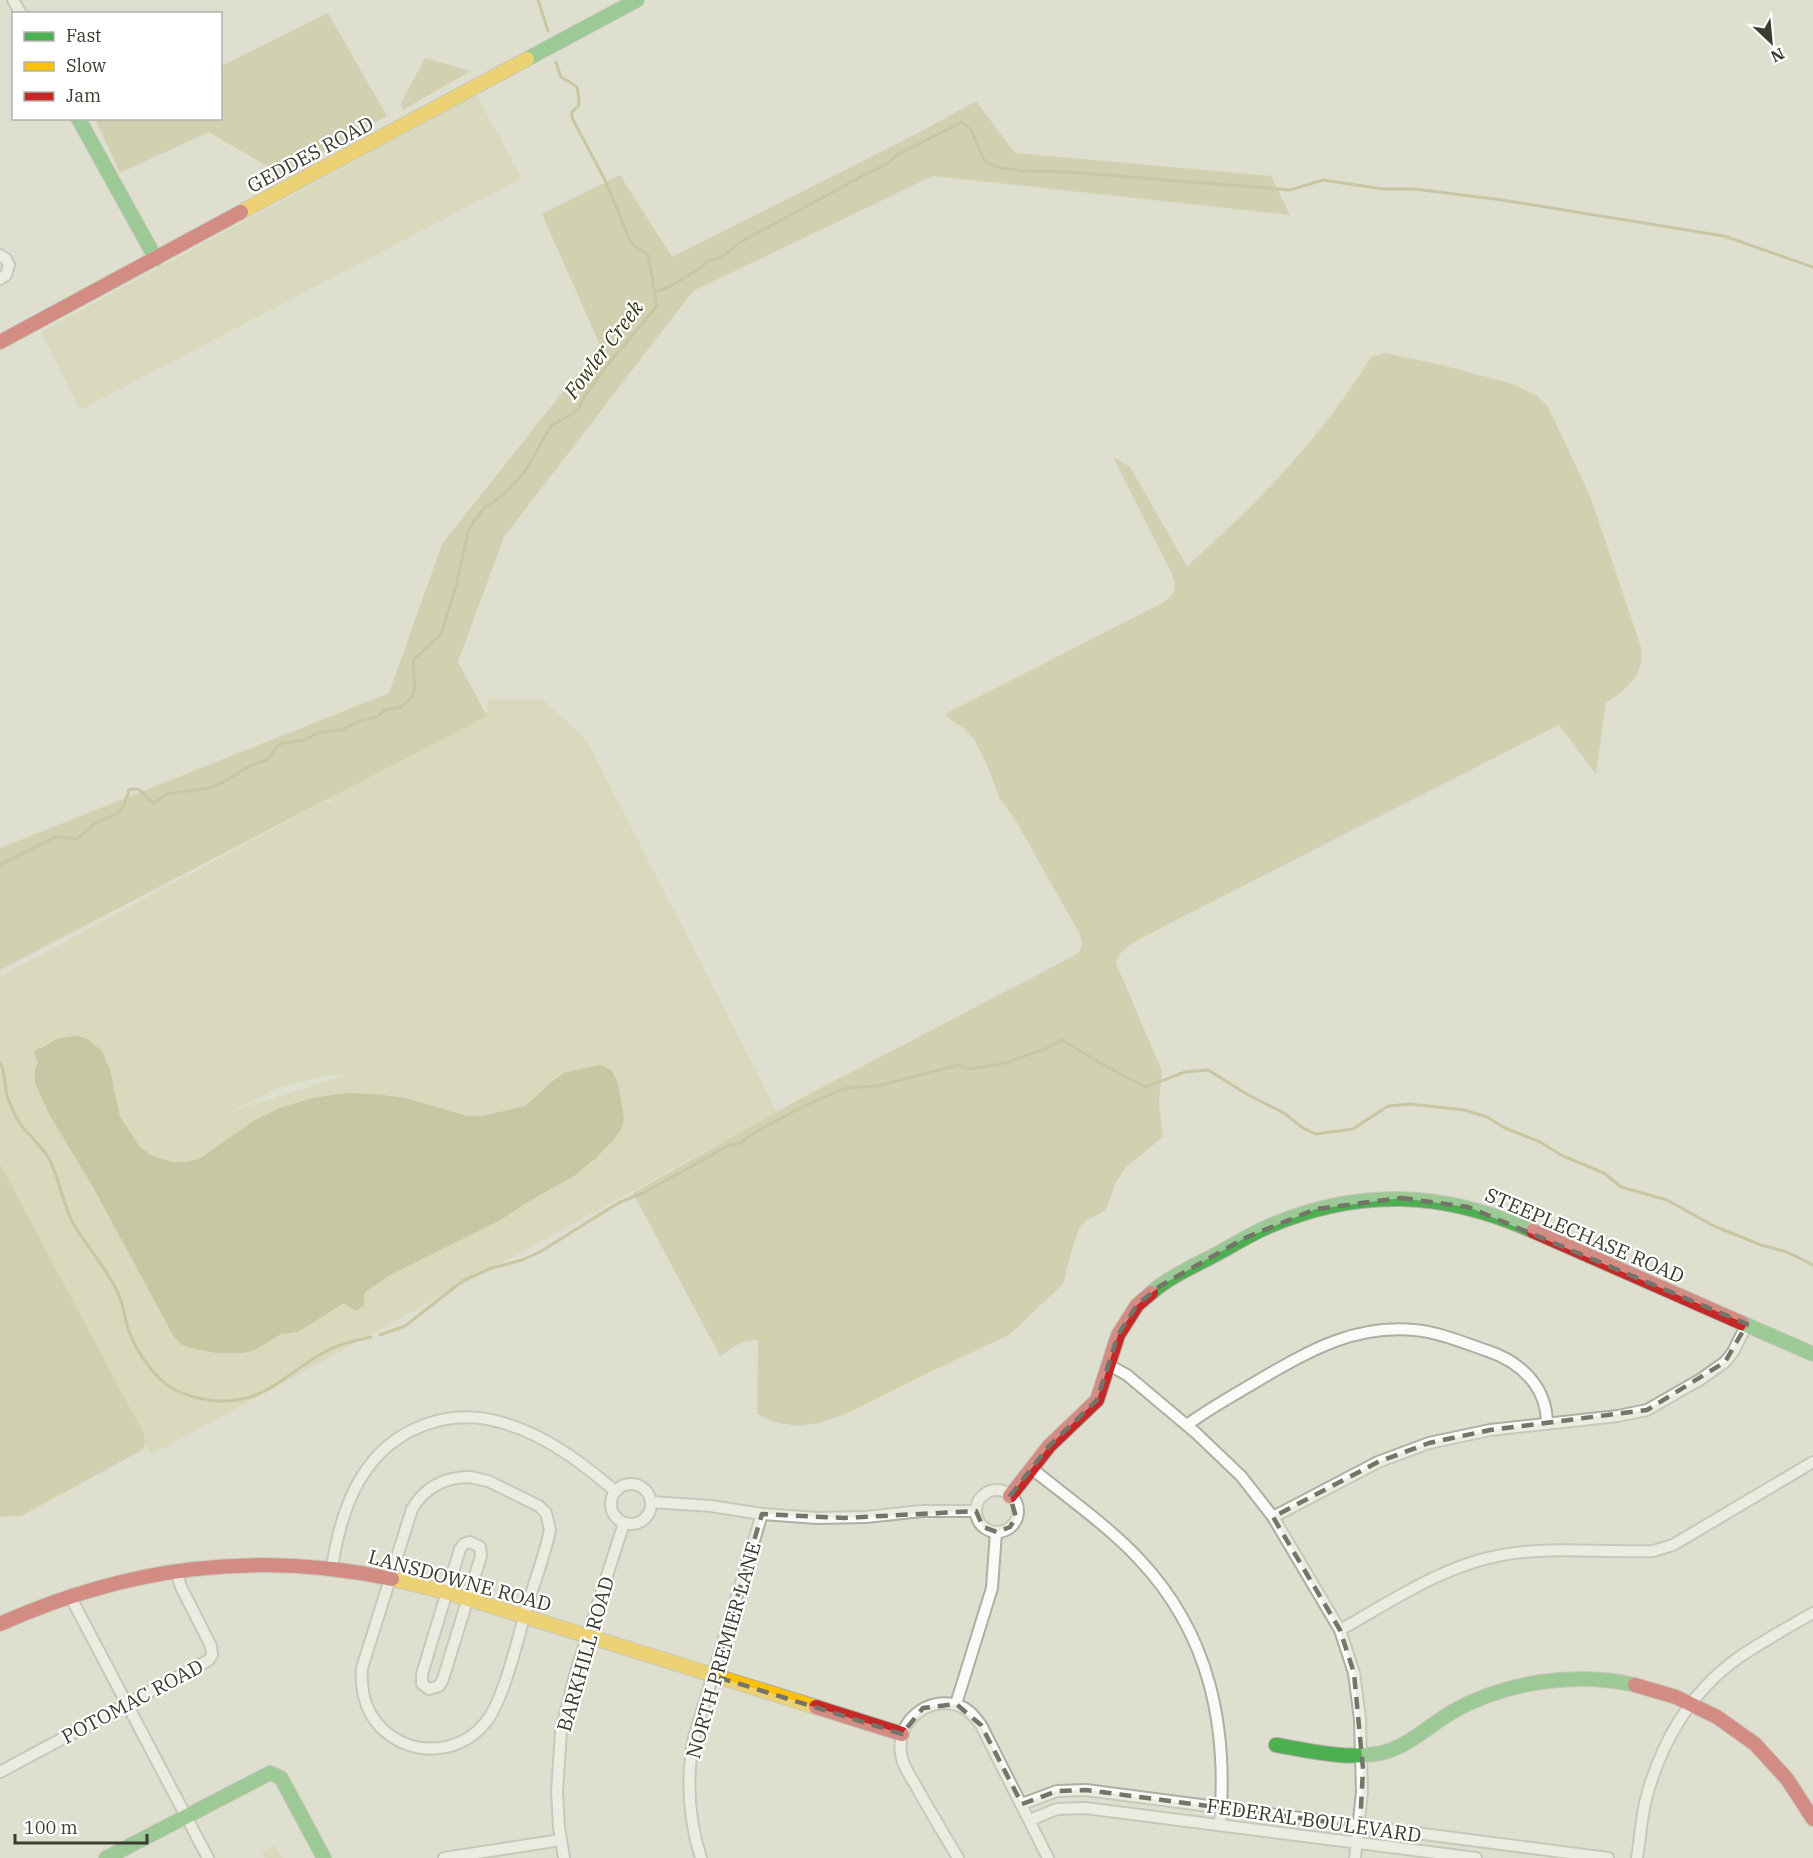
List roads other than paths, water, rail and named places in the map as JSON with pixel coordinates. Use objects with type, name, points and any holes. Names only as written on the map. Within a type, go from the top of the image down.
[{"type":"street","name":"GEDDES ROAD","points":[[0,342],[637,0]]},
{"type":"street","points":[[79,120],[156,260]]},
{"type":"street","points":[[0,255],[9,265],[6,274],[0,279]]},
{"type":"street","name":"STEEPLECHASE ROAD","points":[[1010,1496],[1049,1446],[1097,1400],[1119,1335],[1137,1305],[1161,1286],[1278,1222],[1332,1205],[1382,1199],[1421,1199],[1468,1207],[1506,1219],[1813,1354]]},
{"type":"street","points":[[1273,1517],[1378,1462],[1429,1443],[1490,1430],[1618,1416],[1647,1410],[1701,1379],[1725,1362],[1733,1352],[1747,1324]]},
{"type":"street","points":[[1187,1425],[1211,1408],[1326,1344],[1370,1331],[1401,1329],[1439,1335],[1501,1355],[1513,1362],[1529,1376],[1539,1390],[1546,1409],[1546,1424]]},
{"type":"street","points":[[1109,1365],[1127,1375],[1187,1425],[1241,1476],[1273,1517],[1340,1630],[1358,1693],[1362,1792],[1356,1858]]},
{"type":"street","points":[[332,1568],[338,1541],[360,1477],[374,1458],[403,1434],[440,1420],[470,1416],[519,1429],[559,1448],[579,1461],[615,1491]]},
{"type":"street","points":[[1340,1630],[1447,1571],[1502,1555],[1524,1552],[1653,1551],[1673,1545],[1813,1462]]},
{"type":"street","points":[[1031,1468],[1104,1526],[1140,1560],[1166,1593],[1189,1631],[1206,1672],[1217,1712],[1222,1756],[1220,1825]]},
{"type":"street","points":[[453,1478],[481,1478],[539,1506],[546,1513],[550,1524],[547,1545],[498,1701],[485,1724],[471,1737],[456,1744],[432,1749],[415,1747],[394,1738],[379,1725],[368,1709],[362,1690],[362,1668],[390,1578],[410,1514],[424,1493],[436,1484],[453,1478]]},
{"type":"street","points":[[635,1484],[646,1490],[652,1502],[650,1512],[643,1521],[634,1524],[624,1523],[617,1519],[612,1510],[611,1500],[615,1491],[622,1486],[635,1484]]},
{"type":"street","points":[[999,1491],[1010,1496],[1016,1505],[1016,1517],[1010,1527],[996,1532],[983,1527],[978,1521],[976,1511],[981,1498],[991,1492],[999,1491]]},
{"type":"street","points":[[652,1502],[711,1506],[762,1514],[844,1518],[922,1511],[976,1511]]},
{"type":"street","name":"NORTH PREMIER LANE","points":[[701,1858],[691,1819],[689,1775],[694,1737],[762,1514]]},
{"type":"street","name":"BARKHILL ROAD","points":[[564,1858],[557,1792],[559,1748],[565,1713],[624,1523]]},
{"type":"street","points":[[956,1704],[992,1588],[996,1532]]},
{"type":"street","points":[[474,1543],[480,1547],[481,1552],[468,1599],[441,1683],[436,1688],[429,1689],[423,1684],[422,1674],[446,1592],[462,1546],[474,1543]]},
{"type":"street","name":"LANSDOWNE ROAD","points":[[0,1624],[70,1596],[176,1570],[257,1564],[332,1568],[390,1578],[446,1592],[902,1734]]},
{"type":"street","name":"POTOMAC ROAD","points":[[0,1772],[204,1663],[212,1655],[211,1646],[181,1587],[176,1570]]},
{"type":"street","points":[[70,1596],[208,1858]]},
{"type":"street","points":[[1637,1858],[1645,1806],[1660,1756],[1692,1703],[1721,1672],[1737,1659],[1813,1612]]},
{"type":"street","points":[[1276,1745],[1362,1755],[1383,1752],[1403,1744],[1444,1717],[1478,1699],[1512,1688],[1544,1680],[1580,1678],[1619,1681],[1662,1691],[1721,1718],[1754,1743],[1773,1762],[1796,1790],[1813,1819]]},
{"type":"street","points":[[958,1858],[904,1764],[900,1749],[902,1734],[909,1720],[923,1708],[936,1704],[956,1704],[968,1710],[981,1725],[1048,1858]]},
{"type":"street","points":[[106,1858],[265,1774],[275,1774],[281,1778],[324,1858]]},
{"type":"street","name":"FEDERAL BOULEVARD","points":[[1022,1804],[1048,1794],[1086,1790],[1608,1858]]},
{"type":"street","name":"FEDERAL BOULEVARD","points":[[1029,1820],[1057,1809],[1077,1807],[1476,1858]]},
{"type":"street","points":[[444,1858],[561,1840]]},
{"type":"waterway","name":"Fowler Creek","points":[[538,0],[548,31]]},
{"type":"waterway","name":"Fowler Creek","points":[[0,865],[56,837],[77,839],[94,824],[118,813],[124,806],[129,790],[137,789],[154,803],[167,794],[209,788],[250,766],[269,759],[275,748],[282,743],[304,740],[320,732],[342,730],[360,721],[377,717],[385,710],[401,707],[410,699],[415,690],[413,660],[441,634],[456,586],[468,532],[473,523],[484,508],[502,496],[524,473],[551,426],[577,411],[584,397],[609,363],[657,306],[648,255],[631,243],[604,178],[572,118],[572,112],[579,105],[577,88],[561,77],[556,62]]},
{"type":"waterway","points":[[654,292],[669,287],[708,261],[722,257],[739,243],[887,164],[897,155],[962,122],[971,130],[985,162],[1001,168],[1290,190],[1323,180],[1383,189],[1415,189],[1502,200],[1724,236],[1813,267]]},
{"type":"waterway","points":[[380,1335],[405,1326],[464,1280],[540,1252],[618,1203],[645,1192],[730,1145],[739,1144],[754,1133],[800,1108],[836,1092],[848,1088],[878,1086],[958,1065],[968,1069],[1002,1064],[1045,1049],[1062,1040],[1145,1087],[1185,1072],[1208,1070],[1316,1134],[1353,1129],[1388,1106],[1410,1104],[1464,1110],[1487,1117],[1505,1128],[1540,1142],[1563,1156],[1604,1173],[1621,1187],[1667,1200],[1714,1226],[1761,1245],[1787,1252],[1813,1265]]},
{"type":"waterway","points":[[0,1062],[4,1072],[7,1096],[16,1117],[48,1157],[74,1225],[115,1288],[128,1329],[141,1356],[167,1385],[201,1399],[219,1401],[242,1399],[267,1390],[329,1350],[371,1337]]}]
